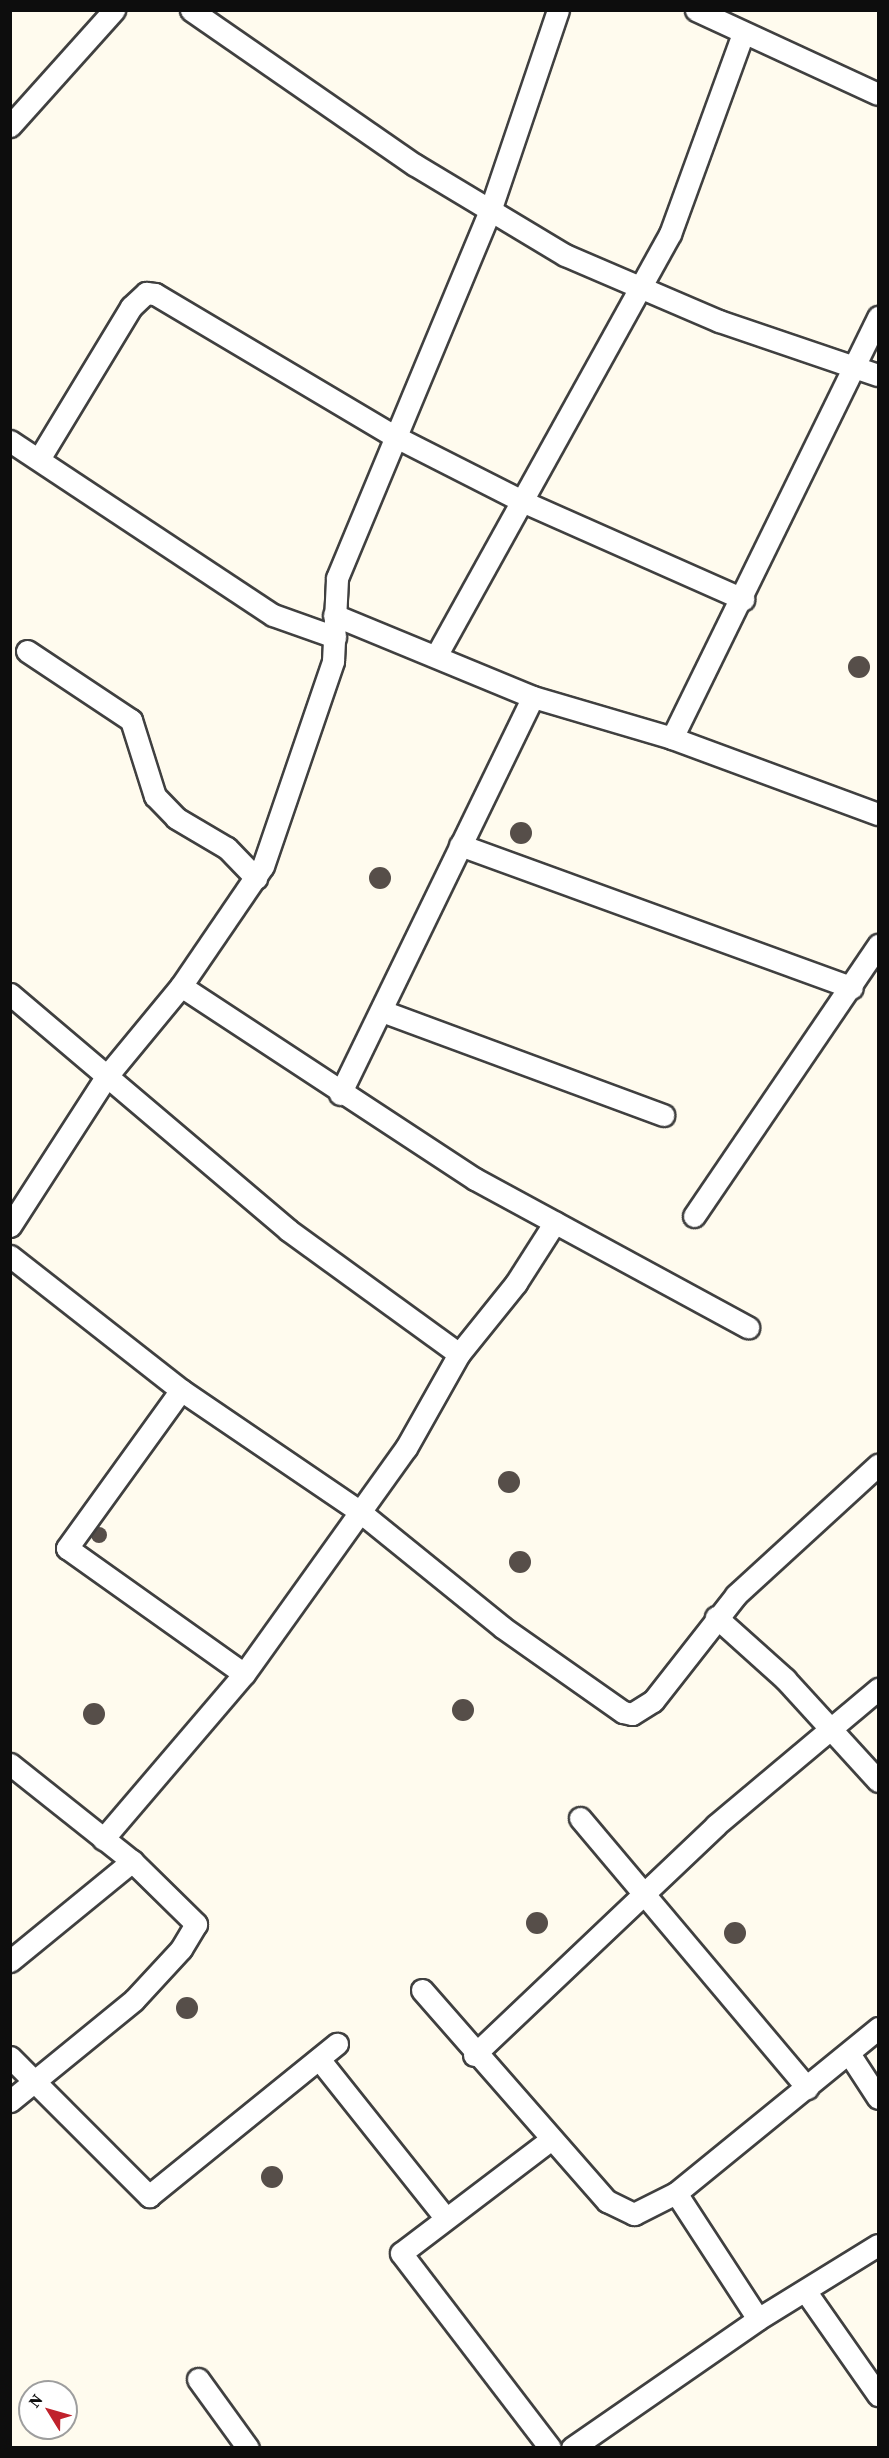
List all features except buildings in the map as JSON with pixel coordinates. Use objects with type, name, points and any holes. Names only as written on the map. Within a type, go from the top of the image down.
[{"type":"street","points":[[10,126],[114,10]]},
{"type":"street","points":[[191,10],[490,211],[642,291],[855,364],[879,375]]},
{"type":"street","points":[[10,1226],[106,1077],[182,986],[256,878],[326,683],[335,637],[337,578],[394,436],[490,211],[558,10]]},
{"type":"street","points":[[696,10],[879,94]]},
{"type":"street","points":[[436,656],[642,291],[691,189],[743,33]]},
{"type":"street","points":[[39,459],[131,307],[146,293],[165,296],[394,436],[524,502],[743,599]]},
{"type":"street","points":[[672,738],[743,599],[879,317]]},
{"type":"street","points":[[10,441],[273,615],[335,637]]},
{"type":"street","points":[[334,615],[533,697],[672,738],[879,814]]},
{"type":"street","points":[[27,651],[131,720],[155,796],[176,818],[227,848],[256,878]]},
{"type":"street","points":[[340,1094],[533,697]]},
{"type":"street","points":[[460,845],[852,988]]},
{"type":"street","points":[[694,1216],[852,988],[879,945]]},
{"type":"street","points":[[182,986],[340,1094],[555,1222],[748,1327]]},
{"type":"street","points":[[10,994],[288,1230],[459,1353]]},
{"type":"street","points":[[382,1011],[663,1115]]},
{"type":"street","points":[[103,1839],[244,1674],[406,1448],[459,1353],[516,1284],[555,1222]]},
{"type":"street","points":[[10,1256],[181,1390],[359,1511],[502,1627],[623,1712],[632,1714],[653,1701],[716,1617],[828,1506],[879,1465]]},
{"type":"street","points":[[181,1390],[67,1548],[244,1674]]},
{"type":"street","points":[[716,1617],[770,1664],[879,1781]]},
{"type":"street","points":[[474,2055],[643,1891],[879,1689]]},
{"type":"street","points":[[10,1764],[132,1861],[195,1918],[195,1930],[134,2000],[10,2101]]},
{"type":"street","points":[[580,1818],[807,2088]]},
{"type":"street","points":[[10,1961],[132,1861]]},
{"type":"street","points":[[422,1990],[474,2055],[550,2140],[620,2211],[634,2214],[676,2193],[850,2055],[879,2028]]},
{"type":"street","points":[[10,2057],[33,2083],[149,2196],[337,2044]]},
{"type":"street","points":[[850,2055],[879,2098]]},
{"type":"street","points":[[319,2059],[444,2216]]},
{"type":"street","points":[[550,2140],[444,2216],[401,2253],[550,2448]]},
{"type":"street","points":[[676,2193],[758,2319]]},
{"type":"street","points":[[572,2448],[758,2319],[806,2292],[879,2245]]},
{"type":"street","points":[[806,2292],[879,2396]]},
{"type":"street","points":[[198,2379],[248,2448]]}]
